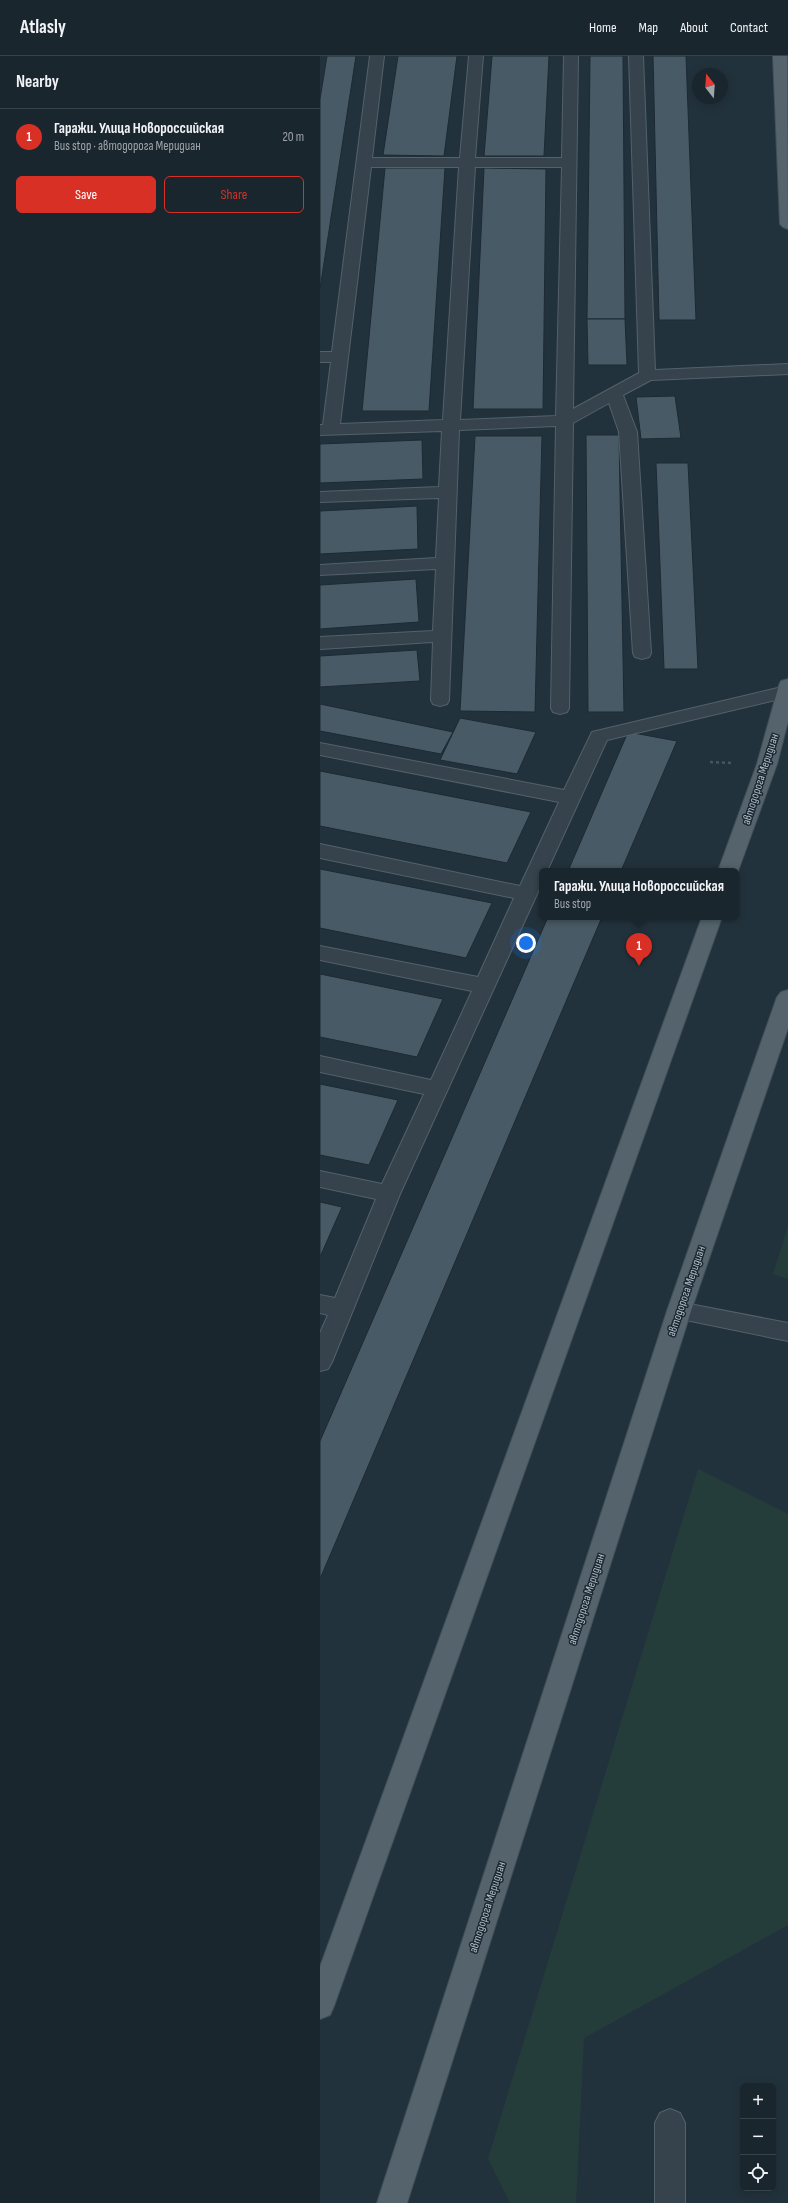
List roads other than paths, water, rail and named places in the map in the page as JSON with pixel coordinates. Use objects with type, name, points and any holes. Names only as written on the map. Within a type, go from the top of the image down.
[{"type":"main road","points":[[780,56],[788,224]]},
{"type":"main road","name":"автодорога Меридиан","points":[[729,868],[767,764],[787,689]]},
{"type":"main road","points":[[320,2006],[711,920]]},
{"type":"main road","name":"автодорога Меридиан","points":[[392,2203],[679,1311],[788,997]]},
{"type":"lane","points":[[378,56],[363,162],[340,357],[325,430],[565,421],[646,375],[788,369]]},
{"type":"lane","points":[[440,700],[450,426],[466,162],[476,56]]},
{"type":"lane","points":[[560,708],[571,56]]},
{"type":"lane","points":[[636,56],[646,375]]},
{"type":"lane","points":[[363,162],[569,163]]},
{"type":"lane","points":[[320,357],[340,357]]},
{"type":"lane","points":[[614,394],[628,432],[642,652]]},
{"type":"lane","points":[[320,497],[447,492]]},
{"type":"lane","points":[[320,570],[445,563]]},
{"type":"lane","points":[[320,643],[442,636]]},
{"type":"lane","points":[[320,1362],[331,1307],[389,1194],[599,736],[787,689]]},
{"type":"lane","points":[[320,749],[570,798]]},
{"type":"lane","points":[[320,851],[527,894]]},
{"type":"lane","points":[[320,954],[485,986]]},
{"type":"lane","points":[[320,1064],[438,1089]]},
{"type":"lane","points":[[320,1180],[389,1194]]},
{"type":"lane","points":[[679,1311],[788,1332]]},
{"type":"lane","points":[[670,2123],[670,2203]]},
{"type":"place","name":"Гаражи. Улица Новороссийская","points":[[639,966]]}]
